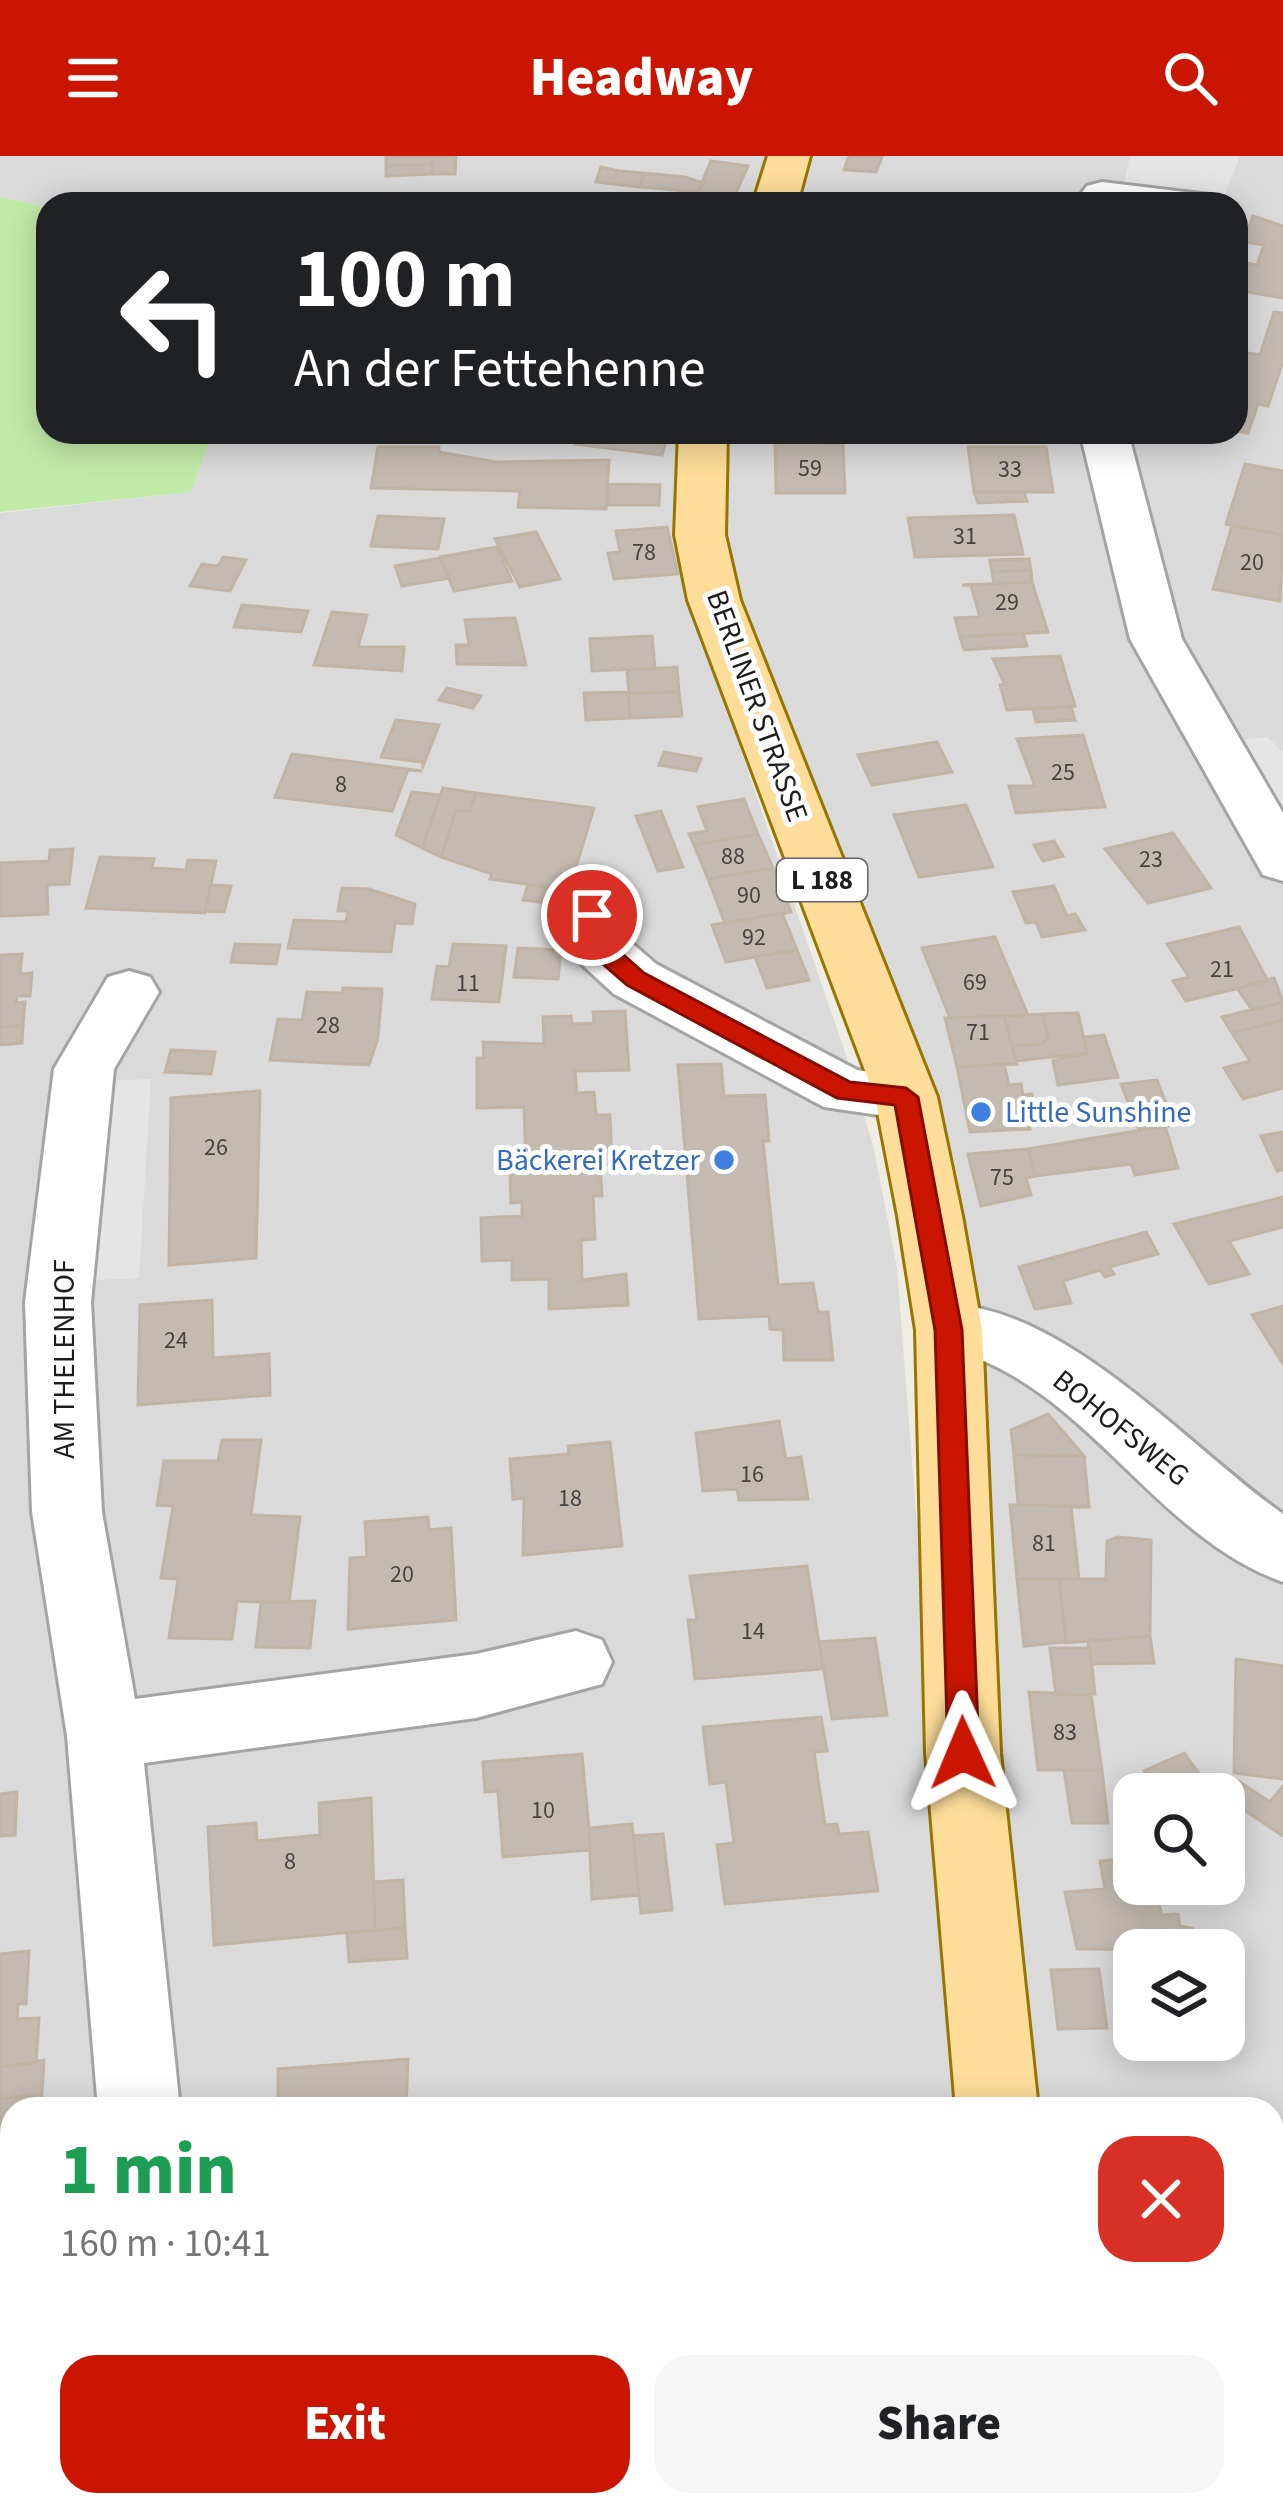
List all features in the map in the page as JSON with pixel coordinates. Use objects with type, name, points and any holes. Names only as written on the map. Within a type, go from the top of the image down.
[{"type":"main road","points":[[778,192],[789,156]]},
{"type":"main road","name":"BERLINER STRASSE","points":[[703,444],[700,535],[714,601],[906,1097],[949,1330],[963,1753],[996,2097]]},
{"type":"street","points":[[1203,192],[1216,163]]},
{"type":"street","points":[[1105,185],[1139,192]]},
{"type":"street","points":[[1107,444],[1156,639],[1283,862]]},
{"type":"street","points":[[592,915],[599,947],[635,979],[846,1091],[906,1097]]},
{"type":"street","name":"AM THELENHOF","points":[[129,992],[84,1069],[58,1302],[67,1512],[104,1736],[138,2097]]},
{"type":"street","name":"BOHOFSWEG","points":[[949,1330],[988,1332],[1063,1376],[1201,1493],[1283,1552]]},
{"type":"street","points":[[104,1736],[476,1686],[576,1662]]},
{"type":"shaded area","points":[[0,156],[771,156],[760,192],[36,192],[36,204],[0,197]]},
{"type":"shaded area","points":[[803,156],[1283,156],[1283,2097],[1028,2097],[921,1118],[721,599],[722,444],[1248,444],[1248,192],[792,192]]},
{"type":"shaded area","points":[[1130,156],[1240,156],[1226,192],[1122,192]]},
{"type":"shaded area","points":[[209,444],[692,444],[691,575],[697,624],[843,1046],[874,1149],[897,1268],[961,2097],[0,2097],[0,513],[191,492]]},
{"type":"shaded area","points":[[1267,737],[1283,752],[1283,811],[1240,740]]},
{"type":"shaded area","points":[[151,1079],[139,1278],[93,1280],[109,1081]]},
{"type":"green space","points":[[0,197],[36,204],[36,444],[209,444],[191,492],[0,512]]},
{"type":"building","points":[[386,156],[432,156],[432,164],[386,166]]},
{"type":"building","points":[[432,156],[456,156],[455,174],[432,174]]},
{"type":"building","points":[[849,156],[882,157],[876,172],[844,170]]},
{"type":"building","points":[[711,161],[748,166],[736,192],[698,192]]},
{"type":"building","points":[[432,164],[432,174],[386,176],[386,166]]},
{"type":"building","points":[[601,167],[644,173],[639,187],[596,182]]},
{"type":"building","points":[[644,173],[703,183],[698,192],[639,187]]},
{"type":"building","points":[[1253,216],[1283,226],[1283,298],[1248,292],[1248,263],[1257,265],[1264,245],[1248,243]]},
{"type":"building","points":[[1274,312],[1283,313],[1283,361],[1268,406],[1258,404],[1248,433],[1248,353],[1260,355]]},
{"type":"building","points":[[575,444],[665,444],[662,455]]},
{"type":"building","points":[[775,444],[843,444],[845,493],[776,493]]},
{"type":"building","points":[[378,447],[439,447],[439,452],[496,462],[609,460],[606,509],[518,507],[520,491],[371,488]]},
{"type":"building","points":[[968,447],[1046,447],[1053,492],[974,492]]},
{"type":"building","points":[[1245,464],[1283,471],[1283,535],[1226,524]]},
{"type":"building","points":[[608,484],[660,485],[659,505],[607,505]]},
{"type":"building","points":[[974,492],[1024,492],[1027,501],[978,503]]},
{"type":"building","points":[[1014,515],[1023,554],[915,557],[908,518]]},
{"type":"building","points":[[378,516],[444,519],[438,549],[371,546]]},
{"type":"building","points":[[1232,526],[1283,535],[1280,601],[1213,589]]},
{"type":"building","points":[[667,527],[678,574],[614,579],[608,553],[620,552],[616,531]]},
{"type":"building","points":[[536,532],[560,579],[520,587],[495,539]]},
{"type":"building","points":[[497,547],[512,581],[454,591],[440,557]]},
{"type":"building","points":[[223,557],[246,560],[230,591],[190,586],[202,564],[218,566]]},
{"type":"building","points":[[441,558],[449,578],[402,586],[395,566]]},
{"type":"building","points":[[1029,559],[1031,570],[992,572],[990,560]]},
{"type":"building","points":[[1031,570],[1032,582],[994,583],[992,572]]},
{"type":"building","points":[[1032,582],[1048,632],[960,637],[955,618],[980,617],[971,586],[962,585]]},
{"type":"building","points":[[242,605],[308,611],[301,632],[234,627]]},
{"type":"building","points":[[332,612],[367,615],[358,647],[404,647],[402,671],[314,665]]},
{"type":"building","points":[[515,618],[526,665],[457,664],[456,645],[469,645],[465,620]]},
{"type":"building","points":[[1023,633],[1027,646],[964,650],[960,637]]},
{"type":"building","points":[[652,636],[655,668],[592,671],[590,639]]},
{"type":"building","points":[[1060,656],[1075,706],[1007,710],[1000,685],[1005,685],[993,659]]},
{"type":"building","points":[[677,667],[679,692],[629,693],[627,670]]},
{"type":"building","points":[[447,688],[481,696],[473,708],[439,700]]},
{"type":"building","points":[[628,692],[630,718],[586,720],[584,693]]},
{"type":"building","points":[[679,692],[682,716],[630,718],[629,693]]},
{"type":"building","points":[[1071,707],[1075,720],[1036,722],[1033,709]]},
{"type":"building","points":[[396,720],[439,725],[423,766],[422,762],[381,757]]},
{"type":"building","points":[[1083,735],[1105,807],[1016,813],[1009,786],[1035,786],[1017,739]]},
{"type":"building","points":[[937,742],[952,772],[872,785],[858,755]]},
{"type":"building","points":[[664,752],[701,759],[696,771],[659,765]]},
{"type":"building","points":[[292,754],[422,771],[408,770],[392,811],[275,797]]},
{"type":"building","points":[[443,788],[476,793],[470,811],[456,810],[441,857],[422,848]]},
{"type":"building","points":[[412,792],[440,795],[422,848],[396,835]]},
{"type":"building","points":[[476,793],[594,808],[569,890],[490,879],[492,874],[441,857],[456,810],[470,811]]},
{"type":"building","points":[[744,799],[758,834],[694,845],[689,834],[707,831],[698,807]]},
{"type":"building","points":[[966,805],[993,867],[919,877],[894,815]]},
{"type":"building","points":[[661,811],[683,867],[658,871],[636,816]]},
{"type":"building","points":[[1173,833],[1211,888],[1148,903],[1105,849]]},
{"type":"building","points":[[758,834],[773,868],[708,879],[694,845]]},
{"type":"building","points":[[1054,841],[1063,856],[1043,861],[1034,845]]},
{"type":"building","points":[[73,849],[69,884],[47,885],[48,914],[0,916],[0,863],[49,861],[50,850]]},
{"type":"building","points":[[100,857],[154,859],[152,868],[186,870],[188,860],[216,861],[205,913],[86,908]]},
{"type":"building","points":[[773,868],[791,912],[725,923],[708,879]]},
{"type":"building","points":[[211,885],[231,886],[224,912],[205,911]]},
{"type":"building","points":[[528,885],[569,890],[564,905],[523,900]]},
{"type":"building","points":[[1054,886],[1067,916],[1075,914],[1085,930],[1042,937],[1036,922],[1026,923],[1013,892]]},
{"type":"building","points":[[342,888],[369,889],[415,904],[412,924],[395,923],[391,952],[288,948],[294,920],[346,922],[348,911],[338,911]]},
{"type":"building","points":[[782,913],[797,950],[726,962],[712,925]]},
{"type":"building","points":[[1239,927],[1268,981],[1186,1001],[1173,981],[1189,977],[1167,944]]},
{"type":"building","points":[[995,937],[1028,1015],[950,1018],[922,948]]},
{"type":"building","points":[[235,944],[280,945],[276,964],[231,962]]},
{"type":"building","points":[[453,944],[506,946],[499,1002],[432,999],[437,966],[449,967]]},
{"type":"building","points":[[518,948],[561,950],[558,979],[514,977]]},
{"type":"building","points":[[797,950],[809,980],[767,988],[755,957]]},
{"type":"building","points":[[22,954],[20,974],[32,973],[30,996],[17,996],[16,1003],[25,1002],[23,1025],[0,1027],[0,955]]},
{"type":"building","points":[[1274,978],[1283,1002],[1252,1010],[1237,988]]},
{"type":"building","points":[[343,988],[382,989],[378,1038],[369,1065],[270,1060],[278,1019],[302,1020],[307,992],[342,993]]},
{"type":"building","points":[[1283,1002],[1283,1020],[1232,1033],[1222,1017]]},
{"type":"building","points":[[625,1011],[629,1070],[575,1071],[577,1093],[594,1092],[596,1115],[610,1115],[612,1165],[600,1165],[602,1196],[593,1196],[595,1239],[581,1240],[582,1280],[626,1274],[628,1305],[549,1309],[549,1279],[512,1280],[512,1260],[482,1261],[481,1218],[522,1216],[522,1202],[511,1203],[510,1168],[526,1167],[524,1107],[477,1108],[477,1058],[484,1058],[483,1042],[544,1044],[543,1017],[571,1016],[572,1024],[594,1023],[593,1012]]},
{"type":"building","points":[[1078,1013],[1087,1053],[1016,1061],[1012,1046],[1042,1044],[1048,1038],[1043,1014]]},
{"type":"building","points":[[1043,1014],[1048,1038],[1042,1044],[1012,1046],[1004,1016]]},
{"type":"building","points":[[1004,1016],[1017,1064],[957,1067],[945,1018]]},
{"type":"building","points":[[1283,1020],[1283,1088],[1243,1099],[1224,1068],[1250,1061],[1232,1033]]},
{"type":"building","points":[[23,1025],[22,1043],[0,1045],[0,1027]]},
{"type":"building","points":[[1104,1035],[1118,1077],[1058,1085],[1053,1061],[1087,1053],[1084,1037]]},
{"type":"building","points":[[171,1050],[215,1052],[211,1074],[165,1072]]},
{"type":"building","points":[[721,1064],[724,1096],[765,1095],[769,1141],[763,1141],[778,1285],[813,1283],[818,1312],[828,1312],[833,1360],[784,1360],[783,1330],[770,1329],[769,1316],[699,1319],[678,1065]]},
{"type":"building","points":[[1004,1064],[1009,1085],[1021,1084],[1023,1095],[1032,1094],[1033,1102],[1024,1103],[1030,1129],[970,1132],[957,1067]]},
{"type":"building","points":[[1157,1080],[1175,1125],[1139,1130],[1121,1084]]},
{"type":"building","points":[[260,1091],[256,1258],[169,1265],[171,1098]]},
{"type":"building","points":[[1165,1126],[1178,1168],[1135,1175],[1131,1164],[1035,1176],[1028,1149]]},
{"type":"building","points":[[1283,1132],[1283,1170],[1277,1171],[1261,1136]]},
{"type":"building","points":[[1028,1149],[1035,1176],[1026,1178],[1031,1195],[981,1206],[968,1154]]},
{"type":"building","points":[[1283,1197],[1283,1227],[1229,1241],[1249,1274],[1209,1284],[1174,1224]]},
{"type":"building","points":[[1146,1232],[1158,1254],[1109,1267],[1114,1274],[1105,1277],[1100,1270],[1063,1281],[1071,1303],[1035,1309],[1019,1267]]},
{"type":"building","points":[[212,1300],[213,1358],[269,1354],[270,1395],[138,1405],[140,1305]]},
{"type":"building","points":[[1283,1306],[1283,1364],[1252,1315]]},
{"type":"building","points":[[1048,1414],[1084,1456],[1014,1455],[1011,1430]]},
{"type":"building","points":[[779,1421],[786,1459],[801,1457],[808,1499],[739,1500],[737,1489],[703,1491],[696,1433]]},
{"type":"building","points":[[222,1440],[261,1440],[251,1515],[300,1517],[289,1603],[237,1601],[232,1639],[169,1638],[178,1579],[161,1578],[173,1506],[157,1505],[164,1461],[218,1461]]},
{"type":"building","points":[[610,1442],[622,1546],[523,1555],[524,1498],[513,1499],[510,1459],[569,1454],[568,1446]]},
{"type":"building","points":[[1014,1455],[1084,1456],[1089,1507],[1018,1505]]},
{"type":"building","points":[[1010,1505],[1071,1506],[1079,1579],[1017,1579]]},
{"type":"building","points":[[428,1517],[429,1530],[451,1528],[456,1620],[348,1629],[350,1558],[367,1557],[365,1522]]},
{"type":"building","points":[[1118,1537],[1151,1540],[1150,1636],[1066,1643],[1059,1579],[1106,1579],[1107,1541]]},
{"type":"building","points":[[807,1566],[823,1669],[695,1679],[688,1620],[697,1620],[690,1576]]},
{"type":"building","points":[[1017,1579],[1059,1579],[1066,1642],[1024,1646]]},
{"type":"building","points":[[315,1601],[310,1648],[256,1647],[261,1602]]},
{"type":"building","points":[[1150,1636],[1154,1663],[1091,1664],[1088,1641]]},
{"type":"building","points":[[875,1638],[887,1715],[832,1719],[819,1642]]},
{"type":"building","points":[[1050,1648],[1090,1648],[1095,1694],[1056,1695]]},
{"type":"building","points":[[1236,1659],[1283,1666],[1283,1779],[1234,1773]]},
{"type":"building","points":[[1029,1692],[1091,1695],[1102,1770],[1038,1770]]},
{"type":"building","points":[[821,1717],[827,1751],[814,1752],[825,1825],[837,1824],[839,1834],[868,1832],[878,1891],[725,1904],[717,1845],[734,1843],[726,1782],[710,1784],[703,1727]]},
{"type":"building","points":[[1184,1753],[1199,1773],[1145,1773]]},
{"type":"building","points":[[582,1754],[591,1850],[503,1857],[498,1791],[485,1792],[483,1762]]},
{"type":"building","points":[[1064,1770],[1102,1770],[1108,1823],[1072,1823]]},
{"type":"building","points":[[1245,1786],[1270,1802],[1283,1786],[1283,1836],[1245,1811]]},
{"type":"building","points":[[17,1792],[15,1835],[0,1836],[0,1794]]},
{"type":"building","points":[[371,1798],[375,1930],[214,1945],[208,1827],[256,1823],[257,1841],[320,1835],[319,1803]]},
{"type":"building","points":[[632,1824],[639,1895],[592,1899],[589,1828]]},
{"type":"building","points":[[663,1834],[672,1910],[641,1913],[633,1836]]},
{"type":"building","points":[[1113,1860],[1113,1905],[1159,1905],[1162,1915],[1178,1914],[1180,1926],[1193,1929],[1113,1929],[1113,1949],[1077,1949],[1065,1892],[1105,1889],[1100,1861]]},
{"type":"building","points":[[403,1880],[405,1928],[375,1930],[374,1882]]},
{"type":"building","points":[[405,1928],[407,1958],[349,1962],[347,1933]]},
{"type":"building","points":[[29,1951],[26,2004],[18,2004],[17,2019],[39,2018],[36,2063],[0,2067],[0,1954]]},
{"type":"building","points":[[1099,1969],[1107,2028],[1058,2029],[1051,1970]]},
{"type":"building","points":[[408,2059],[406,2097],[278,2097],[278,2069]]},
{"type":"building","points":[[44,2060],[42,2094],[0,2097],[0,2067]]},
{"type":"place","name":"Little Sunshine","points":[[981,1112]]},
{"type":"place","name":"Bäckerei Kretzer","points":[[724,1160]]},
{"type":"route","points":[[592,915],[599,947],[635,979],[846,1091],[906,1097],[949,1330],[963,1753]]}]
